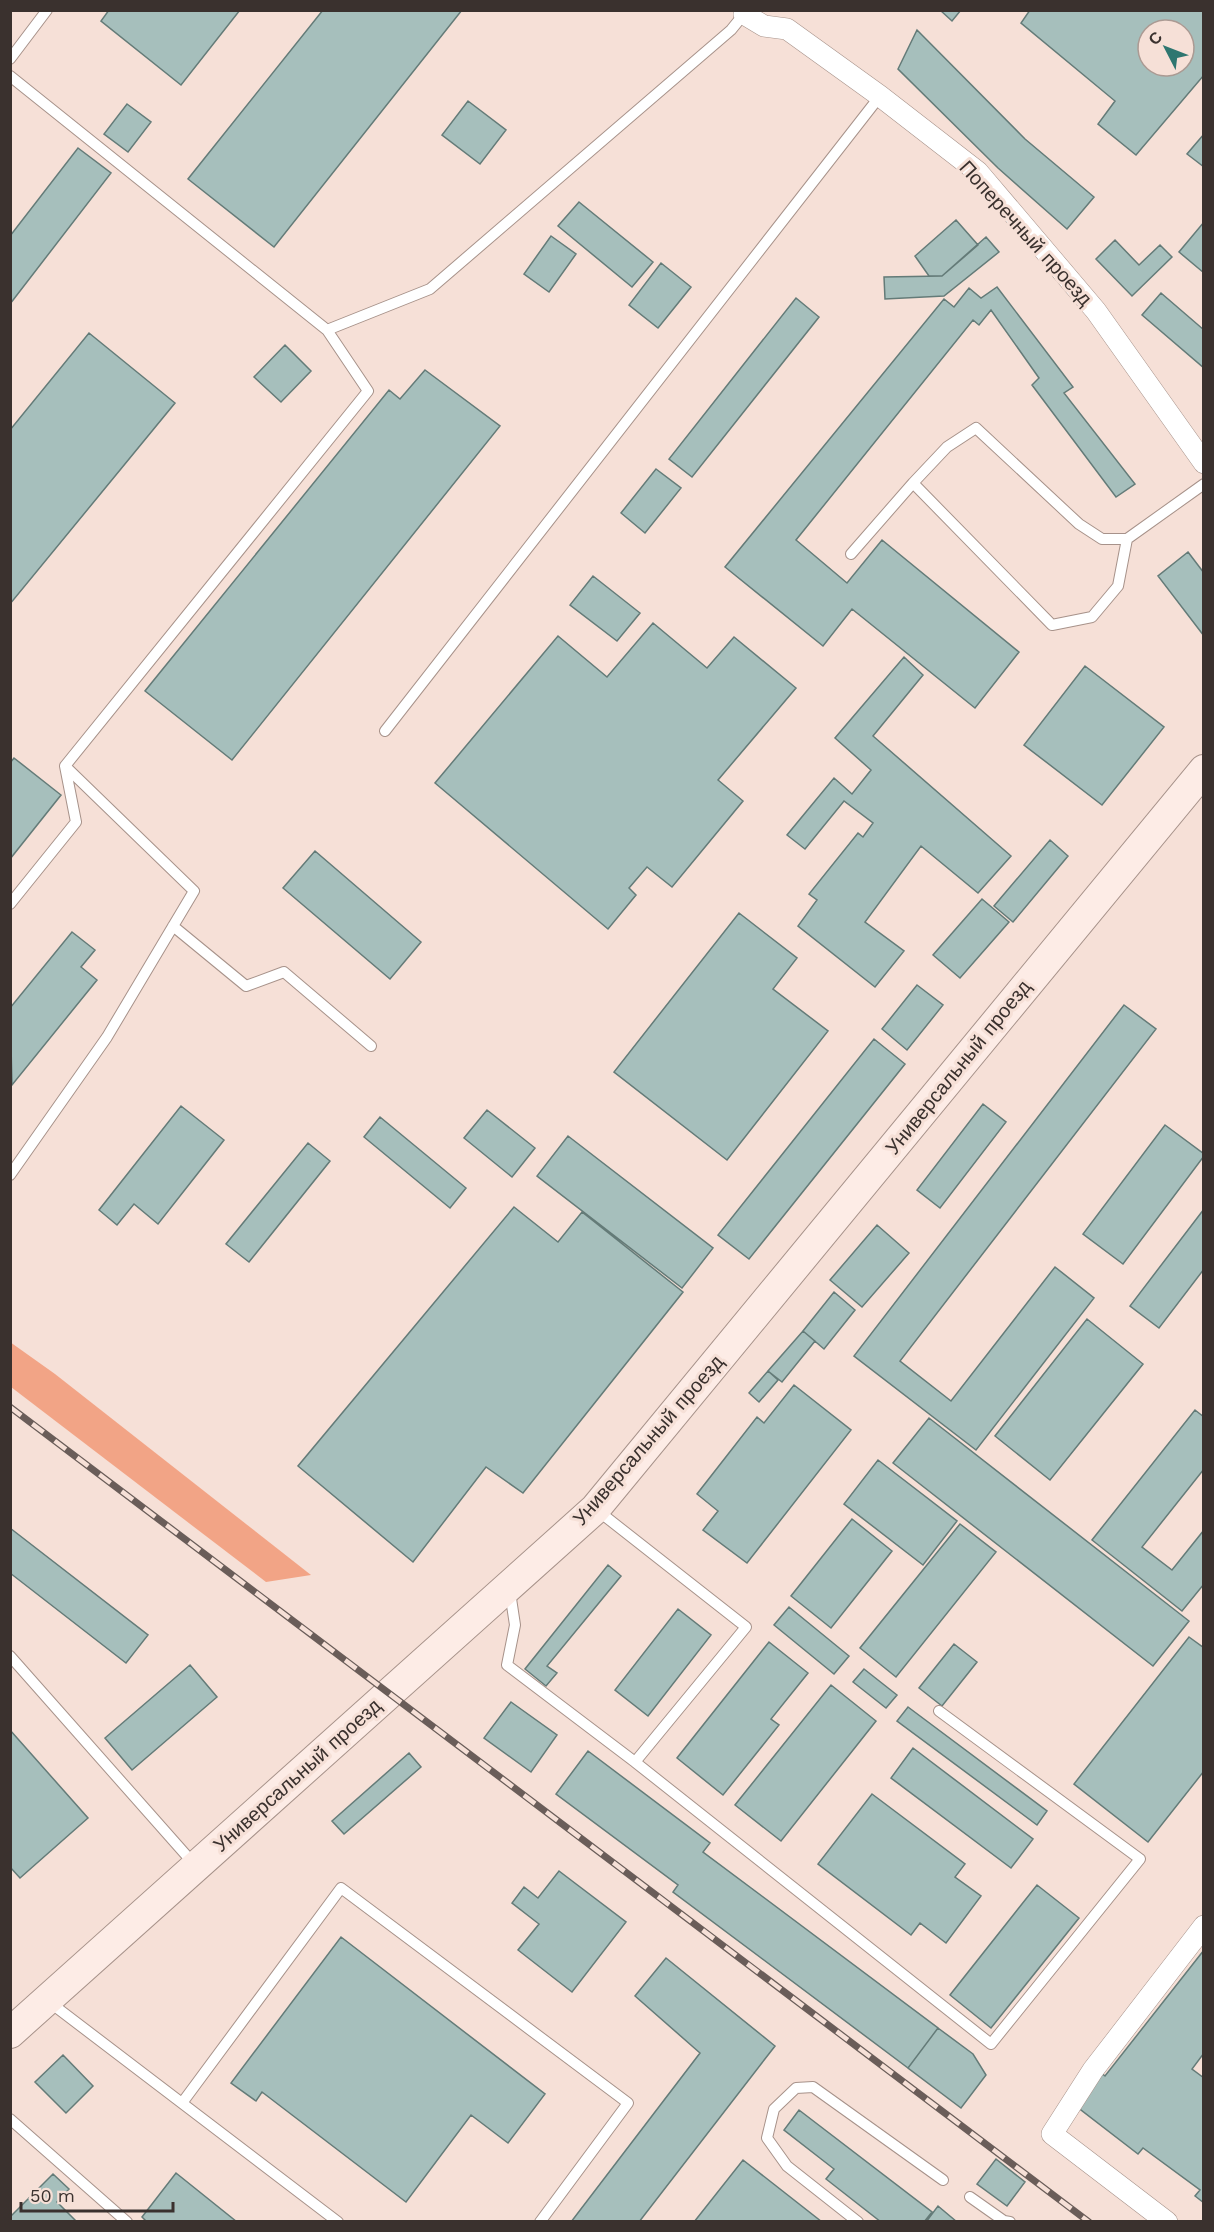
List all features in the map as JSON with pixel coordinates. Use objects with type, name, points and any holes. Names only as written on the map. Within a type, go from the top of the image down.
[{"type":"street","name":"Поперечный проезд","points":[[744,12],[764,26],[787,29],[880,96],[978,172],[1096,310],[1203,463]]},
{"type":"street","name":"Универсальный проезд","points":[[10,2033],[595,1509],[1203,770]]},
{"type":"street","points":[[1167,2222],[1052,2134],[1093,2070],[1203,1926]]},
{"type":"lane","points":[[10,59],[46,10]]},
{"type":"lane","points":[[327,330],[430,289],[731,30],[744,12]]},
{"type":"lane","points":[[10,76],[327,330],[368,391],[65,766]]},
{"type":"lane","points":[[385,731],[880,96]]},
{"type":"lane","points":[[851,554],[947,447],[976,428],[1079,524],[1102,539],[1126,539],[1203,484]]},
{"type":"lane","points":[[913,483],[1052,625],[1092,617],[1118,586],[1126,539]]},
{"type":"lane","points":[[10,904],[76,822],[65,766]]},
{"type":"lane","points":[[10,1175],[108,1037],[194,891],[65,766]]},
{"type":"lane","points":[[174,926],[246,986],[284,972],[371,1046]]},
{"type":"lane","points":[[595,1509],[746,1627],[635,1762]]},
{"type":"lane","points":[[509,1585],[514,1625],[507,1665],[635,1762],[991,2044],[1140,1859],[939,1711]]},
{"type":"lane","points":[[10,1656],[197,1866]]},
{"type":"lane","points":[[182,2103],[341,1888],[628,2103],[540,2222]]},
{"type":"lane","points":[[48,2001],[338,2222]]},
{"type":"lane","points":[[858,2222],[787,2166],[767,2138],[774,2109],[796,2088],[813,2087],[943,2180]]},
{"type":"lane","points":[[10,2120],[127,2222]]},
{"type":"lane","points":[[970,2197],[1004,2221],[1010,2222]]},
{"type":"shaded area","points":[[10,1342],[55,1374],[311,1575],[266,1582],[11,1387]]},
{"type":"building","points":[[109,10],[240,10],[181,85],[101,21]]},
{"type":"building","points":[[323,10],[462,10],[274,247],[188,179]]},
{"type":"building","points":[[940,10],[961,10],[952,21]]},
{"type":"building","points":[[1030,10],[1204,10],[1204,75],[1136,155],[1098,124],[1115,101],[1021,23]]},
{"type":"building","points":[[917,30],[1025,139],[1094,197],[1067,229],[998,168],[898,69]]},
{"type":"building","points":[[468,101],[506,130],[480,164],[442,135]]},
{"type":"building","points":[[127,104],[151,122],[128,152],[104,134]]},
{"type":"building","points":[[1204,134],[1204,167],[1187,154]]},
{"type":"building","points":[[78,148],[111,173],[10,304],[10,236]]},
{"type":"building","points":[[579,202],[653,262],[632,287],[558,226]]},
{"type":"building","points":[[956,220],[978,245],[942,276],[929,276],[915,256]]},
{"type":"building","points":[[1204,222],[1204,273],[1179,252]]},
{"type":"building","points":[[551,236],[576,254],[549,292],[524,274]]},
{"type":"building","points":[[986,237],[999,252],[944,296],[885,299],[884,277],[942,276]]},
{"type":"building","points":[[1115,240],[1139,265],[1160,245],[1172,257],[1132,296],[1096,259]]},
{"type":"building","points":[[661,263],[691,287],[658,328],[629,305]]},
{"type":"building","points":[[997,287],[1073,387],[1064,393],[1135,484],[1116,497],[1032,385],[1039,378],[991,310],[979,325],[973,320],[796,540],[847,583],[882,540],[1019,652],[975,708],[852,609],[823,646],[725,567],[944,299],[954,307],[969,288],[981,298]]},
{"type":"building","points":[[1161,293],[1204,330],[1204,368],[1142,315]]},
{"type":"building","points":[[796,298],[819,317],[692,477],[669,459]]},
{"type":"building","points":[[89,333],[175,403],[10,604],[10,430]]},
{"type":"building","points":[[285,345],[311,371],[281,402],[254,377]]},
{"type":"building","points":[[425,370],[500,426],[232,760],[145,691],[389,390],[400,399]]},
{"type":"building","points":[[656,469],[681,488],[645,533],[621,513]]},
{"type":"building","points":[[1188,552],[1204,573],[1204,636],[1158,576]]},
{"type":"building","points":[[593,576],[640,613],[617,641],[570,605]]},
{"type":"building","points":[[653,623],[707,668],[734,637],[796,688],[718,780],[743,801],[672,887],[647,867],[629,888],[636,895],[608,929],[435,783],[558,636],[607,677]]},
{"type":"building","points":[[904,657],[923,675],[873,736],[1011,856],[978,893],[921,846],[865,922],[904,951],[875,987],[798,926],[817,900],[809,894],[858,833],[863,837],[873,823],[844,801],[805,849],[787,835],[834,778],[852,794],[871,770],[835,738]]},
{"type":"building","points":[[1085,666],[1164,727],[1102,805],[1024,745]]},
{"type":"building","points":[[14,758],[61,795],[10,859],[10,763]]},
{"type":"building","points":[[1050,840],[1068,856],[1013,922],[994,906]]},
{"type":"building","points":[[315,851],[421,942],[390,979],[283,888]]},
{"type":"building","points":[[982,899],[1009,922],[960,978],[933,955]]},
{"type":"building","points":[[739,913],[797,958],[773,989],[828,1031],[727,1160],[614,1072]]},
{"type":"building","points":[[72,932],[95,950],[81,967],[97,980],[12,1085],[10,1008]]},
{"type":"building","points":[[917,985],[943,1005],[907,1050],[882,1029]]},
{"type":"building","points":[[1124,1005],[1156,1029],[900,1361],[951,1401],[1055,1267],[1094,1298],[976,1450],[854,1356]]},
{"type":"building","points":[[874,1039],[905,1064],[749,1259],[718,1235]]},
{"type":"building","points":[[983,1104],[1006,1122],[940,1208],[917,1190]]},
{"type":"building","points":[[181,1106],[224,1140],[158,1224],[134,1204],[117,1225],[99,1210]]},
{"type":"building","points":[[487,1110],[535,1148],[512,1177],[464,1138]]},
{"type":"building","points":[[380,1117],[466,1188],[450,1208],[364,1137]]},
{"type":"building","points":[[1165,1125],[1204,1156],[1123,1264],[1083,1234]]},
{"type":"building","points":[[568,1136],[713,1248],[682,1288],[537,1176]]},
{"type":"building","points":[[308,1143],[330,1161],[249,1262],[226,1244]]},
{"type":"building","points":[[514,1207],[558,1242],[582,1212],[683,1292],[523,1493],[486,1467],[413,1562],[298,1466]]},
{"type":"building","points":[[1204,1209],[1204,1269],[1159,1328],[1130,1306]]},
{"type":"building","points":[[877,1225],[909,1253],[862,1307],[830,1280]]},
{"type":"building","points":[[834,1292],[855,1310],[824,1349],[803,1331]]},
{"type":"building","points":[[1087,1319],[1143,1364],[1050,1480],[995,1436]]},
{"type":"building","points":[[803,1331],[815,1341],[782,1382],[768,1371]]},
{"type":"building","points":[[768,1371],[778,1380],[759,1402],[749,1393]]},
{"type":"building","points":[[794,1385],[851,1430],[747,1563],[703,1530],[718,1511],[697,1494],[757,1417],[764,1423]]},
{"type":"building","points":[[1195,1410],[1204,1417],[1204,1469],[1142,1547],[1172,1570],[1204,1530],[1204,1584],[1182,1611],[1092,1540]]},
{"type":"building","points":[[929,1418],[1189,1621],[1153,1666],[893,1463]]},
{"type":"building","points":[[878,1460],[957,1521],[923,1565],[844,1504]]},
{"type":"building","points":[[852,1519],[892,1551],[831,1628],[791,1596]]},
{"type":"building","points":[[960,1524],[996,1552],[896,1677],[860,1648]]},
{"type":"building","points":[[10,1528],[148,1635],[126,1663],[10,1573]]},
{"type":"building","points":[[608,1565],[621,1576],[547,1666],[557,1673],[546,1686],[525,1669]]},
{"type":"building","points":[[789,1607],[849,1656],[834,1674],[774,1625]]},
{"type":"building","points":[[678,1609],[711,1635],[648,1716],[615,1690]]},
{"type":"building","points":[[1189,1637],[1204,1648],[1204,1771],[1148,1842],[1074,1784]]},
{"type":"building","points":[[769,1642],[808,1673],[771,1719],[779,1725],[723,1795],[677,1758]]},
{"type":"building","points":[[954,1644],[977,1662],[942,1706],[919,1688]]},
{"type":"building","points":[[190,1665],[217,1697],[132,1770],[105,1738]]},
{"type":"building","points":[[864,1669],[897,1695],[886,1708],[853,1682]]},
{"type":"building","points":[[831,1685],[876,1721],[781,1841],[735,1805]]},
{"type":"building","points":[[511,1702],[557,1735],[531,1772],[484,1738]]},
{"type":"building","points":[[908,1707],[1047,1811],[1037,1825],[897,1721]]},
{"type":"building","points":[[10,1730],[88,1818],[20,1878],[10,1867]]},
{"type":"building","points":[[913,1748],[1033,1839],[1011,1868],[891,1778]]},
{"type":"building","points":[[588,1751],[710,1843],[703,1852],[938,2028],[908,2068],[673,1892],[678,1885],[556,1794]]},
{"type":"building","points":[[409,1753],[421,1767],[344,1834],[332,1821]]},
{"type":"building","points":[[872,1794],[965,1864],[955,1877],[981,1896],[946,1943],[920,1923],[911,1935],[818,1864]]},
{"type":"building","points":[[559,1871],[626,1922],[572,1992],[518,1950],[539,1924],[512,1903],[524,1887],[538,1898]]},
{"type":"building","points":[[1037,1885],[1079,1918],[991,2028],[950,1995]]},
{"type":"building","points":[[341,1937],[545,2094],[508,2143],[471,2115],[406,2202],[262,2092],[256,2101],[231,2083]]},
{"type":"building","points":[[1204,1950],[1204,2053],[1192,2069],[1204,2078],[1204,2203],[1195,2196],[1200,2190],[1143,2148],[1138,2154],[1072,2103],[1098,2070],[1105,2076]]},
{"type":"building","points":[[666,1958],[775,2046],[639,2222],[571,2222],[700,2053],[635,1996]]},
{"type":"building","points":[[938,2028],[973,2054],[986,2075],[961,2108],[908,2068]]},
{"type":"building","points":[[63,2055],[93,2086],[66,2113],[35,2082]]},
{"type":"building","points":[[799,2110],[932,2212],[924,2222],[881,2222],[826,2179],[834,2169],[784,2130]]},
{"type":"building","points":[[996,2159],[1025,2182],[1007,2206],[977,2184]]},
{"type":"building","points":[[743,2160],[822,2222],[694,2222]]},
{"type":"building","points":[[176,2173],[237,2222],[147,2222],[142,2217]]},
{"type":"building","points":[[53,2174],[69,2189],[57,2202],[77,2222],[10,2222],[10,2217]]},
{"type":"building","points":[[938,2206],[957,2222],[926,2222]]},
{"type":"railway","points":[[10,1407],[1089,2222]]}]
